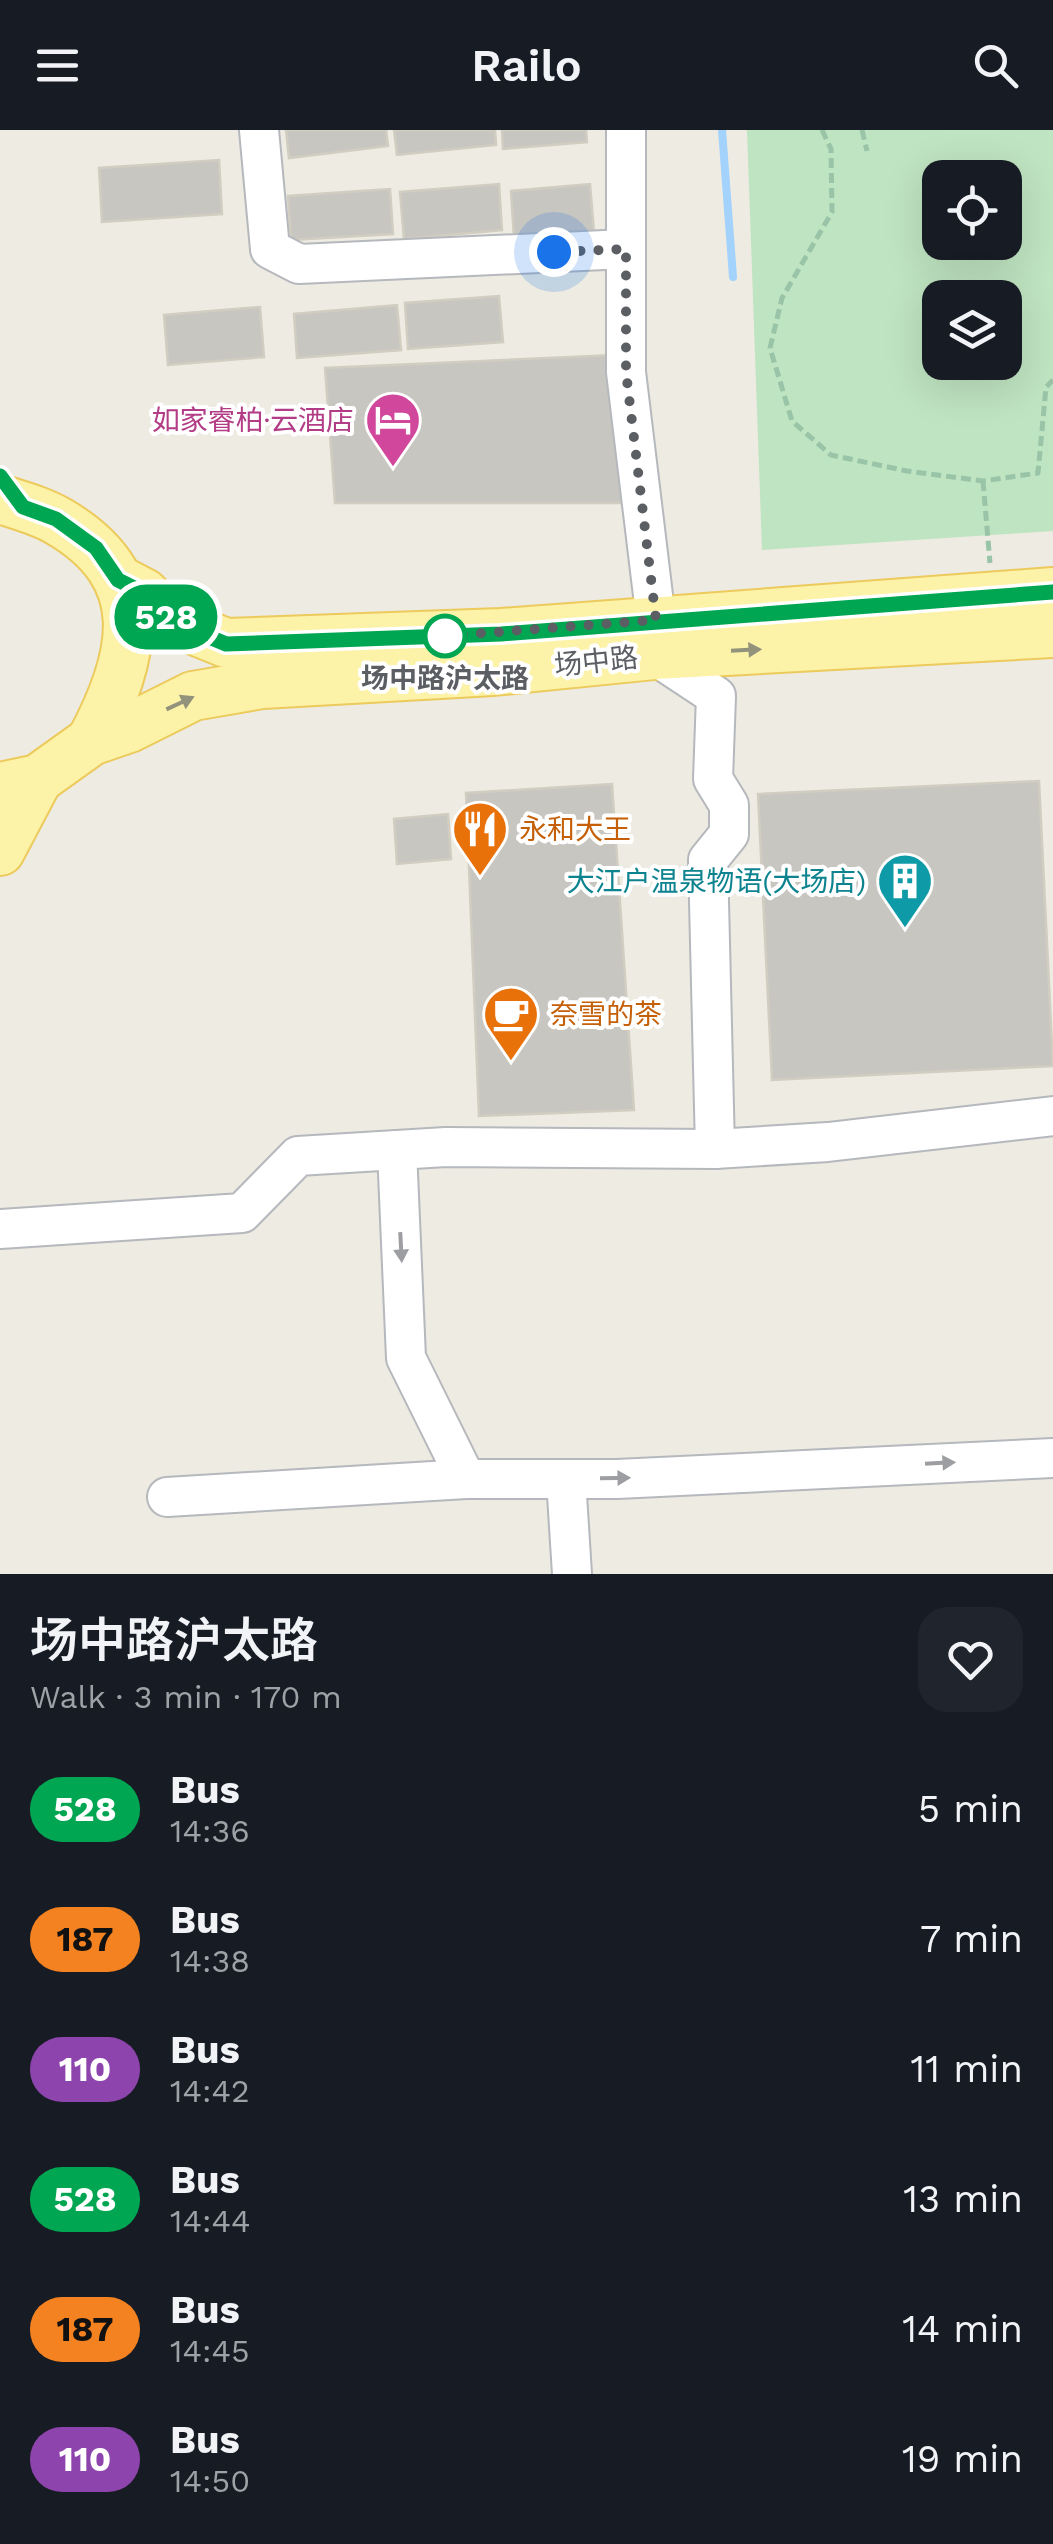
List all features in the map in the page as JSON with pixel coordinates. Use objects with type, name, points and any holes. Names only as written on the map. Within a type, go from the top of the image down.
[{"type":"main road","name":"场中路","points":[[8,494],[56,519],[96,548],[118,580],[130,626],[114,697],[90,741]]},
{"type":"main road","name":"场中路","points":[[118,580],[144,593],[169,620],[226,644],[501,634],[655,638],[1053,632]]},
{"type":"main road","name":"场中路","points":[[19,783],[90,741],[129,728],[193,696],[262,684],[493,671],[655,638],[993,594],[1053,592]]},
{"type":"main road","points":[[0,851],[19,783]]},
{"type":"lane","points":[[259,130],[270,249],[299,264],[626,249]]},
{"type":"lane","points":[[626,130],[626,372],[655,638],[716,696],[713,779],[728,805],[728,834],[708,860],[714,1149]]},
{"type":"lane","points":[[0,1229],[242,1213],[298,1156],[446,1147],[714,1149],[828,1142],[1053,1116]]},
{"type":"lane","points":[[397,1150],[406,1358],[466,1479]]},
{"type":"lane","points":[[166,1498],[466,1479],[566,1479],[1053,1458]]},
{"type":"lane","points":[[566,1479],[572,1574]]},
{"type":"path","points":[[822,130],[831,149],[832,212],[782,298],[770,348],[792,421],[831,455],[906,471],[983,481],[1038,472],[1046,387],[1053,380]]},
{"type":"path","points":[[862,130],[867,151]]},
{"type":"path","points":[[983,481],[993,594]]},
{"type":"green space","points":[[747,130],[1053,130],[1053,531],[762,550]]},
{"type":"building","points":[[286,130],[386,130],[388,146],[289,158]]},
{"type":"building","points":[[394,130],[495,130],[496,145],[397,155]]},
{"type":"building","points":[[502,130],[586,130],[587,142],[503,149]]},
{"type":"building","points":[[219,160],[222,214],[102,222],[99,168]]},
{"type":"building","points":[[499,184],[502,230],[404,239],[400,192]]},
{"type":"building","points":[[590,184],[594,232],[514,238],[511,191]]},
{"type":"building","points":[[390,189],[393,234],[291,240],[288,196]]},
{"type":"building","points":[[499,296],[503,342],[408,349],[405,303]]},
{"type":"building","points":[[397,305],[401,350],[297,358],[294,314]]},
{"type":"building","points":[[260,307],[264,357],[168,365],[164,315]]},
{"type":"building","points":[[614,355],[630,503],[335,503],[325,368]]},
{"type":"building","name":"大江户温泉物语(大场店)","points":[[1039,781],[1053,1066],[772,1080],[758,794]]},
{"type":"building","points":[[612,784],[634,1110],[479,1116],[466,793]]},
{"type":"building","points":[[448,814],[451,859],[397,864],[394,819]]},
{"type":"waterway","points":[[722,130],[733,277]]},
{"type":"bus line","name":"528","points":[[0,476],[23,507],[56,519],[96,548],[118,580],[144,593],[169,620],[226,644],[501,634],[1053,592]]},
{"type":"place","name":"如家睿柏·云酒店","points":[[393,469]]},
{"type":"place","name":"场中路沪太路","points":[[445,636]]},
{"type":"place","name":"永和大王","points":[[480,878]]},
{"type":"place","name":"大江户温泉物语(大场店)","points":[[905,930]]},
{"type":"place","name":"奈雪的茶","points":[[511,1063]]},
{"type":"route","points":[[445,636],[656,620],[626,372],[626,249],[554,252]]}]
